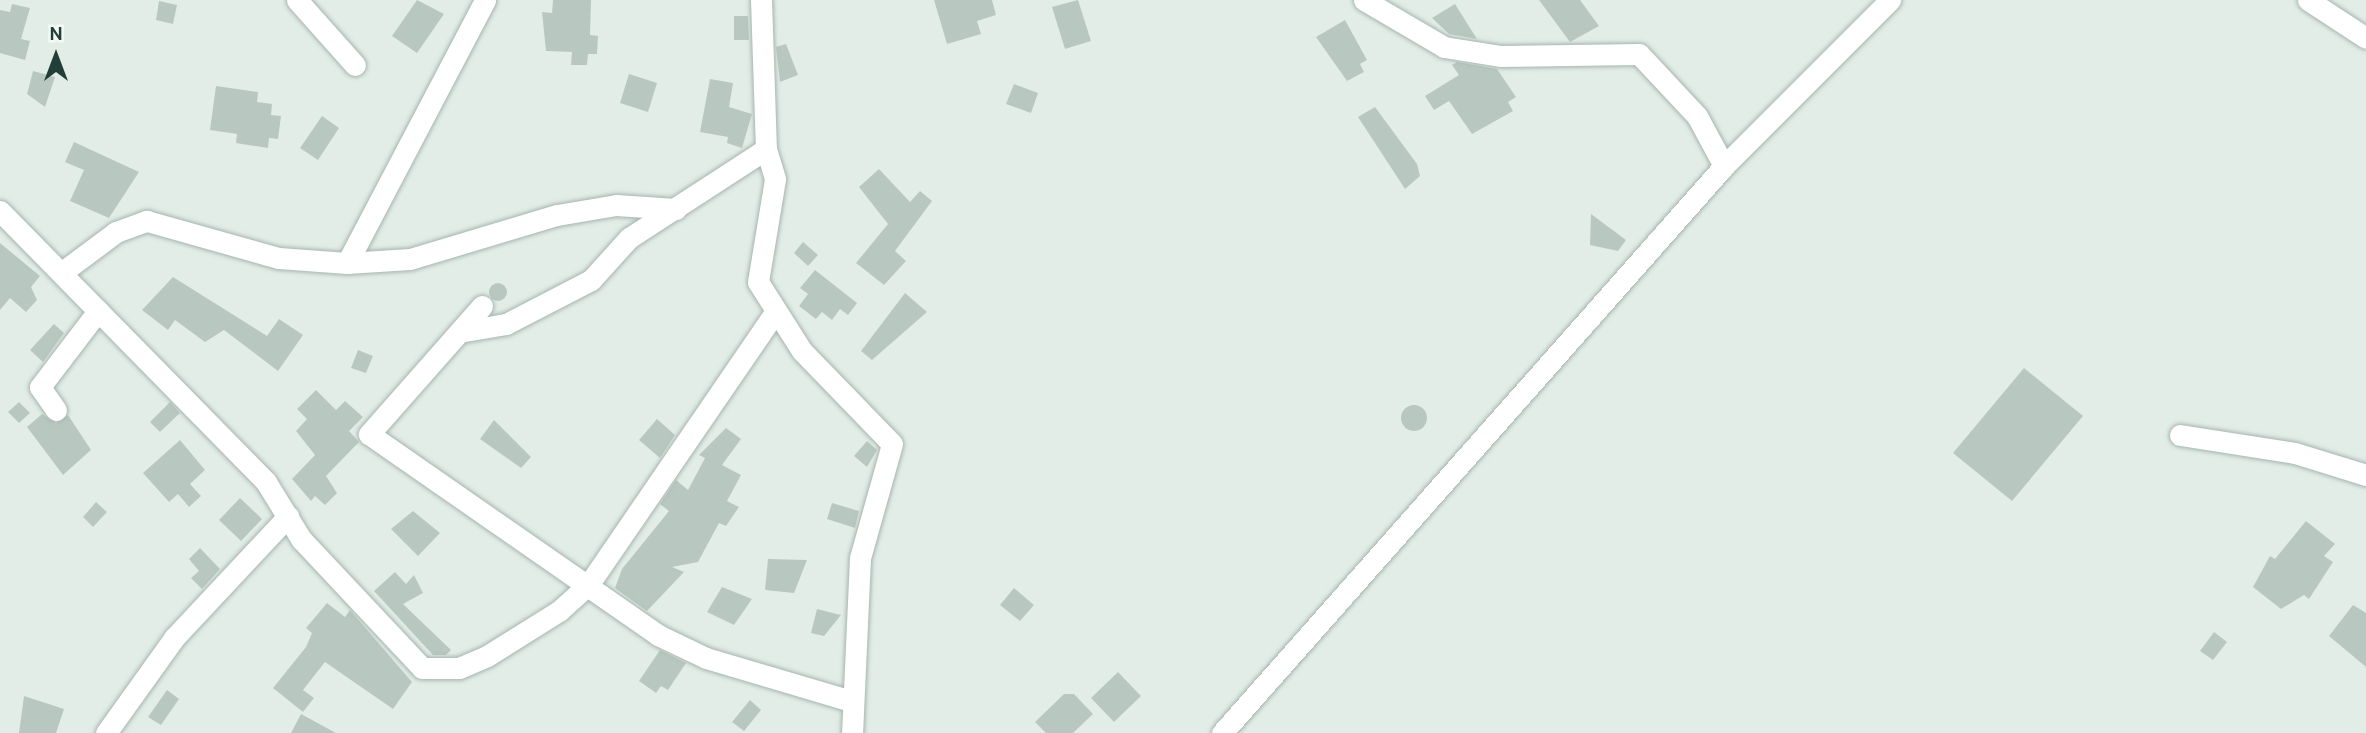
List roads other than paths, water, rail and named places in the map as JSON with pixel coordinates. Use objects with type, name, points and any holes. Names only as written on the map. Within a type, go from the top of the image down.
[{"type":"street","points":[[297,0],[355,65]]},
{"type":"street","points":[[347,263],[485,0]]},
{"type":"street","points":[[761,0],[766,149],[775,178],[758,282],[775,314],[892,444],[860,558],[850,701],[852,733]]},
{"type":"street","points":[[1364,0],[1444,47],[1501,56],[1639,54],[1697,116],[1724,166]]},
{"type":"street","points":[[1222,733],[1724,166],[1890,0]]},
{"type":"street","points":[[2308,0],[2366,38]]},
{"type":"street","points":[[459,332],[506,324],[591,280],[629,238],[766,149]]},
{"type":"street","points":[[61,273],[116,232],[147,221],[279,258],[347,263],[410,259],[557,215],[616,205],[676,209]]},
{"type":"street","points":[[0,211],[266,482],[324,565],[422,668],[459,668],[487,656],[559,611],[589,584],[775,314]]},
{"type":"street","points":[[482,306],[369,434],[589,584],[620,614],[694,652],[850,701]]},
{"type":"street","points":[[56,410],[40,387],[98,311]]},
{"type":"street","points":[[2180,435],[2295,453],[2366,475]]},
{"type":"street","points":[[106,733],[174,638],[288,516]]}]
